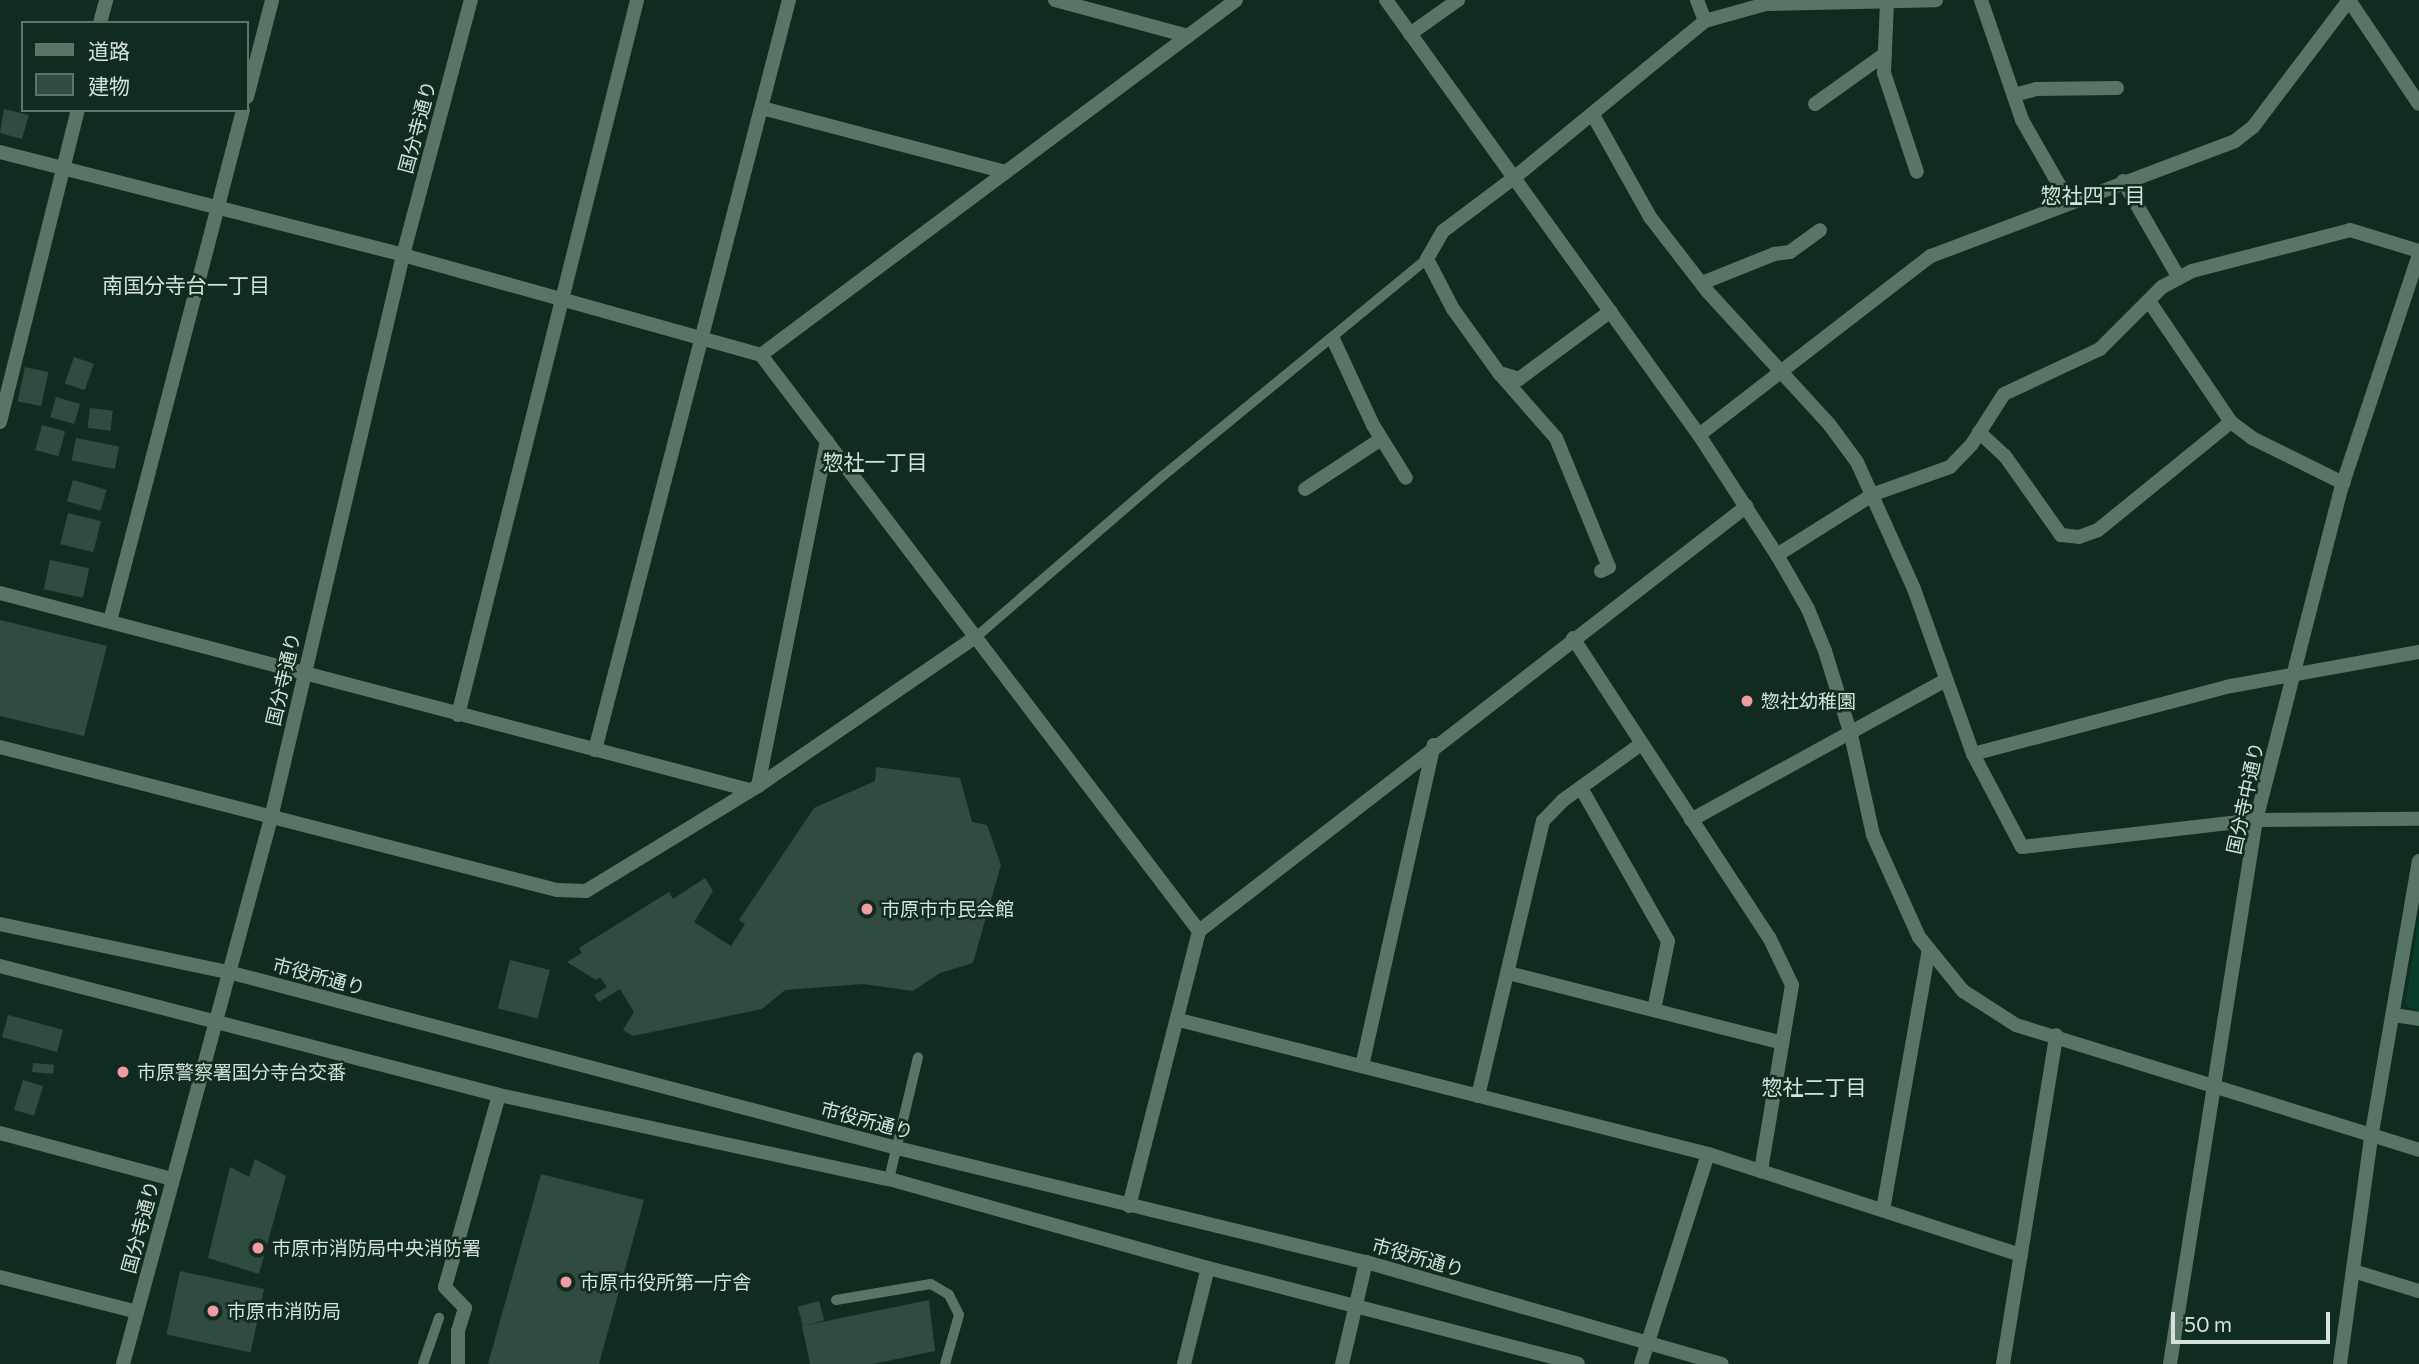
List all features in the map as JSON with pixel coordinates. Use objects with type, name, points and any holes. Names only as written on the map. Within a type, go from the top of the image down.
[{"type":"street","points":[[101,21],[106,0]]},
{"type":"street","points":[[248,93],[272,0]]},
{"type":"street","name":"国分寺通り","points":[[123,1364],[271,818],[403,255],[471,0]]},
{"type":"street","points":[[457,715],[637,0]]},
{"type":"street","points":[[595,750],[789,0]]},
{"type":"street","points":[[1055,0],[1188,36]]},
{"type":"street","points":[[761,355],[1236,0]]},
{"type":"street","points":[[1386,0],[1611,310],[1699,435],[1777,555],[1808,609],[1851,735],[1873,835],[1919,937],[1963,991],[2016,1025],[2216,1084],[2371,1138],[2419,1150]]},
{"type":"street","points":[[1410,34],[1458,0]]},
{"type":"street","points":[[1697,0],[1705,21]]},
{"type":"street","points":[[1601,571],[1609,567],[1556,438],[1499,373],[1453,309],[1427,260],[1443,231],[1593,115],[1705,21],[1766,4],[1936,0]]},
{"type":"street","points":[[1981,0],[2014,96],[2038,153],[2069,202]]},
{"type":"street","points":[[1699,435],[1780,369],[1931,256],[2123,181],[2235,141],[2253,128],[2349,0],[2419,104]]},
{"type":"street","points":[[1887,3],[1884,73],[1917,172]]},
{"type":"street","points":[[1815,104],[1885,54]]},
{"type":"street","points":[[2014,96],[2036,89],[2117,88]]},
{"type":"street","points":[[762,108],[1006,172]]},
{"type":"street","points":[[0,422],[78,112]]},
{"type":"street","points":[[110,621],[242,112]]},
{"type":"street","points":[[1593,115],[1650,217],[1702,284],[1829,424],[1874,494],[1914,589],[1944,681],[1973,754],[2018,843],[2029,849],[2256,820],[2419,819]]},
{"type":"street","points":[[0,152],[403,255],[761,355],[1199,931]]},
{"type":"street","points":[[2123,181],[2179,278]]},
{"type":"street","points":[[1702,284],[1774,254],[1790,252],[1820,230]]},
{"type":"street","points":[[1777,555],[1874,494],[1950,467],[1979,432],[2004,394],[2101,349],[2149,301],[2179,278],[2350,230],[2419,252]]},
{"type":"street","name":"国分寺中通り","points":[[2170,1364],[2256,820],[2343,484],[2419,252]]},
{"type":"street","points":[[2149,301],[2231,422],[2252,438],[2343,484]]},
{"type":"street","points":[[1499,373],[1519,379],[1611,310]]},
{"type":"street","points":[[1333,339],[1381,439],[1406,478]]},
{"type":"street","points":[[1979,432],[2005,456],[2060,535],[2078,537],[2098,530],[2231,422]]},
{"type":"street","points":[[1306,489],[1381,439]]},
{"type":"street","points":[[754,788],[827,441]]},
{"type":"street","points":[[1129,1206],[1179,1020],[1199,931],[1434,745],[1747,506]]},
{"type":"street","points":[[0,593],[457,715],[754,788]]},
{"type":"street","points":[[0,747],[557,890],[586,891],[754,788],[976,636]]},
{"type":"street","points":[[1573,638],[1769,937],[1792,985],[1761,1171]]},
{"type":"street","points":[[1973,754],[2294,673],[2419,652]]},
{"type":"street","points":[[1692,820],[1851,735],[1944,681]]},
{"type":"street","points":[[1478,1096],[1543,821],[1581,788],[1641,744]]},
{"type":"street","points":[[1362,1066],[1434,745]]},
{"type":"street","points":[[1581,788],[1668,941],[1654,1010]]},
{"type":"street","points":[[2340,1364],[2371,1138],[2419,861]]},
{"type":"street","name":"市役所通り","points":[[0,923],[228,972],[897,1148],[1366,1262],[1722,1364]]},
{"type":"street","points":[[1883,1210],[1929,949]]},
{"type":"street","points":[[0,966],[499,1095],[889,1179],[1208,1268],[1578,1364]]},
{"type":"street","points":[[1508,973],[1782,1043]]},
{"type":"street","points":[[2394,1015],[2419,1019]]},
{"type":"street","points":[[1179,1020],[1708,1154],[2021,1255]]},
{"type":"street","points":[[2003,1364],[2056,1035]]},
{"type":"street","points":[[458,1364],[458,1332],[465,1308],[446,1287],[499,1095]]},
{"type":"street","points":[[0,1133],[172,1179]]},
{"type":"street","points":[[1641,1364],[1708,1154]]},
{"type":"street","points":[[1342,1364],[1366,1262]]},
{"type":"street","points":[[1184,1364],[1208,1268]]},
{"type":"street","points":[[2353,1271],[2419,1291]]},
{"type":"street","points":[[0,1277],[137,1311]]},
{"type":"lane","points":[[976,636],[1164,475],[1427,260]]},
{"type":"lane","points":[[889,1179],[918,1057]]},
{"type":"lane","points":[[836,1300],[931,1284],[949,1295],[959,1315],[945,1364]]},
{"type":"lane","points":[[424,1364],[439,1318]]},
{"type":"green space","points":[[2419,918],[2419,1012],[2405,1005]]},
{"type":"building","points":[[4,109],[29,115],[22,139],[0,133]]},
{"type":"building","points":[[74,357],[94,364],[85,390],[65,383]]},
{"type":"building","points":[[25,367],[48,372],[41,406],[18,401]]},
{"type":"building","points":[[56,397],[80,404],[74,424],[50,417]]},
{"type":"building","points":[[90,408],[113,411],[110,431],[88,428]]},
{"type":"building","points":[[42,425],[65,431],[58,456],[35,450]]},
{"type":"building","points":[[76,438],[119,446],[115,469],[72,461]]},
{"type":"building","points":[[73,480],[107,490],[101,511],[67,501]]},
{"type":"building","points":[[68,513],[101,521],[93,552],[60,544]]},
{"type":"building","points":[[50,560],[89,568],[83,598],[44,589]]},
{"type":"building","points":[[0,620],[107,646],[84,736],[0,716]]},
{"type":"building","name":"市原市市民会館","points":[[876,767],[960,778],[972,822],[987,825],[1001,865],[973,963],[940,973],[913,991],[863,984],[785,990],[762,1009],[633,1036],[623,1030],[634,1012],[620,989],[599,1002],[594,995],[607,987],[600,977],[596,980],[567,962],[582,953],[579,948],[669,892],[673,899],[705,878],[713,891],[694,922],[731,946],[745,924],[739,920],[814,808],[875,781]]},
{"type":"building","points":[[510,960],[550,970],[538,1018],[498,1009]]},
{"type":"building","points":[[8,1015],[63,1030],[57,1052],[2,1037]]},
{"type":"building","points":[[33,1063],[54,1065],[53,1074],[32,1072]]},
{"type":"building","points":[[23,1080],[43,1086],[34,1116],[14,1110]]},
{"type":"building","name":"市原市消防局中央消防署","points":[[255,1159],[286,1176],[259,1274],[208,1258],[230,1167],[249,1177]]},
{"type":"building","name":"市原市役所第一庁舎","points":[[541,1174],[644,1200],[599,1364],[488,1364]]},
{"type":"building","name":"市原市消防局","points":[[180,1271],[264,1289],[251,1352],[166,1335]]},
{"type":"building","points":[[929,1300],[935,1351],[873,1364],[810,1364],[802,1326]]},
{"type":"building","points":[[819,1301],[824,1320],[803,1326],[798,1307]]},
{"type":"place","name":"惣社幼稚園","points":[[1747,701]]},
{"type":"place","name":"市原市市民会館","points":[[867,909]]},
{"type":"place","name":"市原警察署国分寺台交番","points":[[123,1072]]},
{"type":"place","name":"市原市消防局中央消防署","points":[[258,1248]]},
{"type":"place","name":"市原市役所第一庁舎","points":[[566,1282]]},
{"type":"place","name":"市原市消防局","points":[[213,1311]]},
{"type":"district","name":"惣社四丁目","points":[[2093,195]]},
{"type":"district","name":"南国分寺台一丁目","points":[[186,285]]},
{"type":"district","name":"惣社一丁目","points":[[875,462]]},
{"type":"district","name":"惣社二丁目","points":[[1814,1087]]}]
